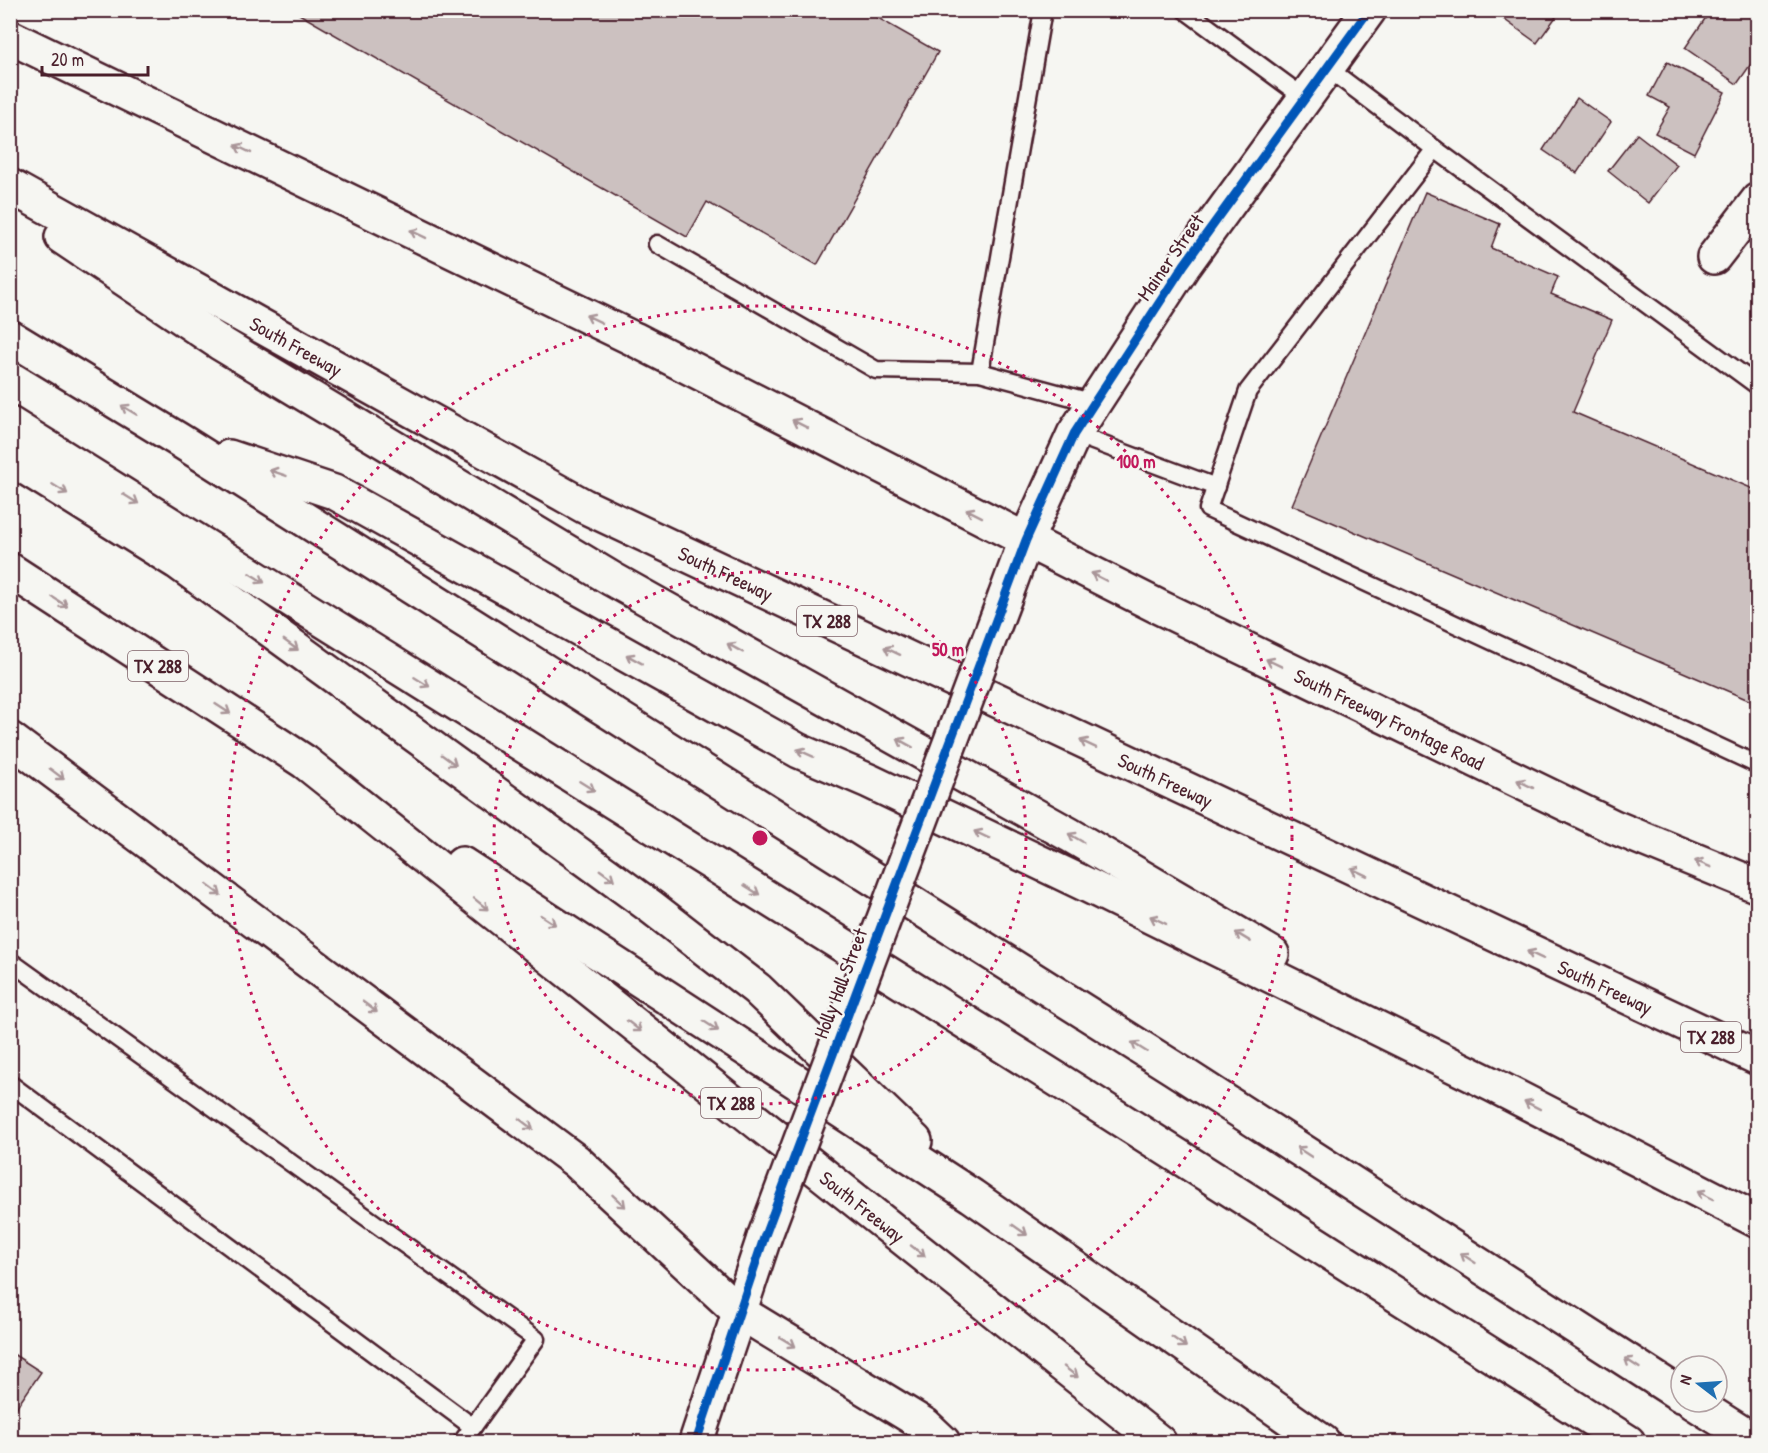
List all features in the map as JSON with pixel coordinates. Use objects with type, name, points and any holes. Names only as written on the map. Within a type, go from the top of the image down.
[{"type":"main road","name":"Mainer Street","points":[[1026,540],[1074,434],[1094,403],[1184,265],[1369,10]]},
{"type":"main road","name":"South Freeway Frontage Road","points":[[10,37],[634,339],[1159,607],[1614,827],[1758,886]]},
{"type":"main road","name":"South Freeway","points":[[10,186],[584,506],[1758,1058]]},
{"type":"main road","points":[[1714,257],[1758,200]]},
{"type":"main road","points":[[10,202],[220,343],[612,579],[1070,835],[1493,1085]]},
{"type":"main road","points":[[10,337],[179,440],[1175,1069],[1669,1387]]},
{"type":"main road","points":[[10,424],[1063,1083],[1628,1443]]},
{"type":"main road","points":[[179,440],[334,492],[799,751],[869,781],[1074,879],[1493,1085],[1758,1221]]},
{"type":"main road","points":[[10,458],[177,562],[650,906],[757,989],[972,1196]]},
{"type":"main road","name":"Holly Hall Street","points":[[696,1443],[764,1238],[1026,540]]},
{"type":"main road","name":"South Freeway","points":[[10,570],[305,762],[1159,1443]]},
{"type":"main road","points":[[10,739],[576,1161],[738,1311],[925,1425],[943,1443]]},
{"type":"main road","points":[[305,762],[972,1196],[1323,1443]]},
{"type":"main road","points":[[1711,1414],[1756,1443]]},
{"type":"lane","points":[[980,372],[1043,10]]},
{"type":"lane","points":[[1185,10],[1306,99]]},
{"type":"lane","points":[[1326,67],[1435,150],[1758,386]]},
{"type":"lane","points":[[1435,150],[1248,391],[1208,509],[1758,765]]},
{"type":"lane","points":[[657,244],[876,370],[980,372],[1094,403]]},
{"type":"lane","points":[[1074,434],[1216,487]]},
{"type":"lane","points":[[10,961],[536,1339],[462,1443]]},
{"type":"lane","points":[[10,1084],[473,1427]]},
{"type":"building","points":[[292,10],[864,10],[938,52],[817,265],[707,202],[687,237]]},
{"type":"building","points":[[1491,10],[1561,10],[1537,43]]},
{"type":"building","points":[[1711,10],[1743,10],[1758,21],[1758,54],[1737,84],[1685,48]]},
{"type":"building","points":[[1667,62],[1725,92],[1694,153],[1655,133],[1670,107],[1649,96]]},
{"type":"building","points":[[1577,98],[1611,122],[1577,173],[1543,150]]},
{"type":"building","points":[[1637,134],[1677,165],[1648,203],[1608,171]]},
{"type":"building","points":[[1425,192],[1500,224],[1491,248],[1558,277],[1551,294],[1612,320],[1573,412],[1758,491],[1758,704],[1292,505]]},
{"type":"building","points":[[10,1352],[41,1372],[10,1417]]},
{"type":"cycle path","points":[[696,1442],[764,1238],[1026,540],[1074,434],[1184,265],[1369,10]]}]
